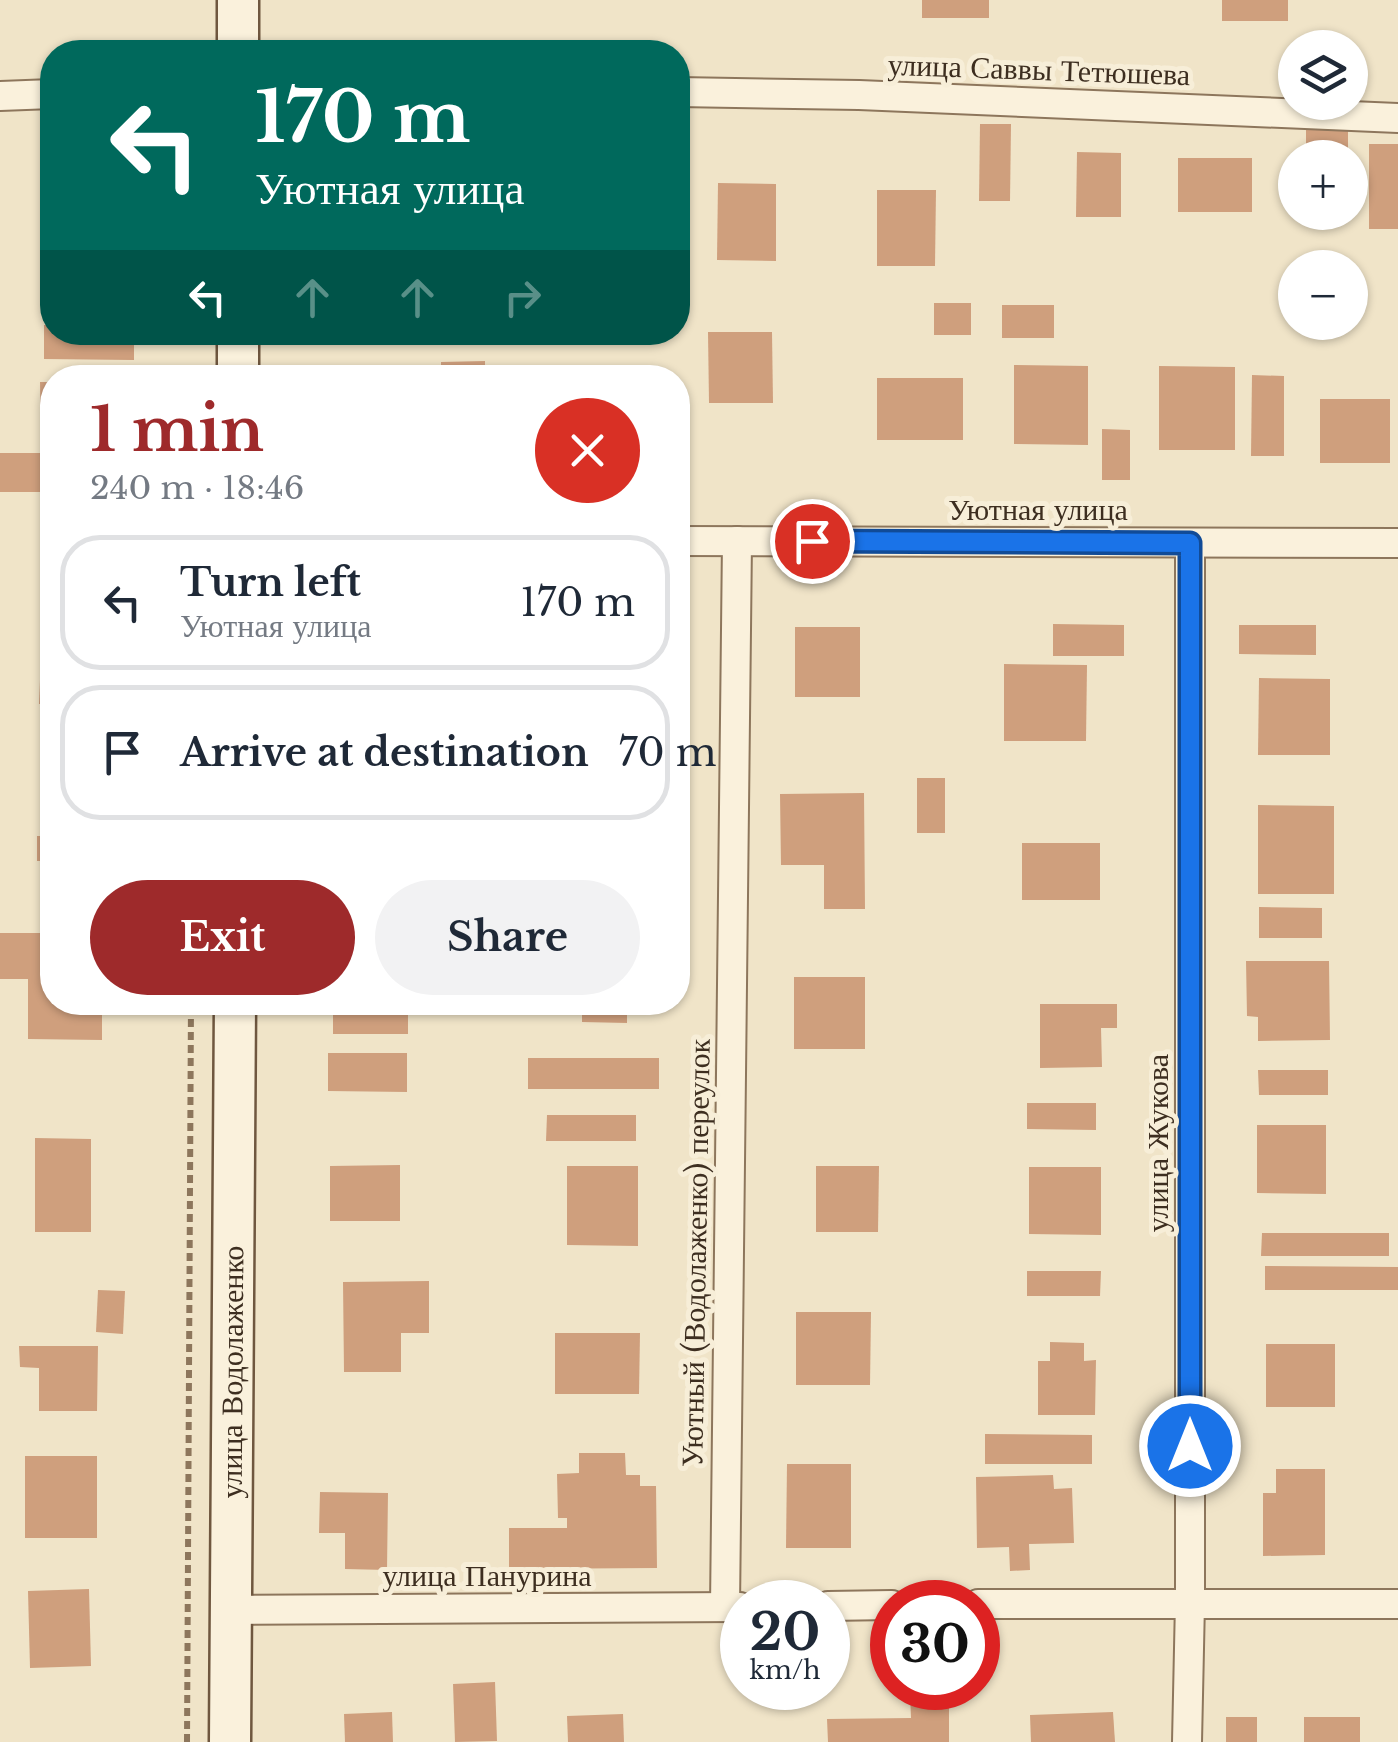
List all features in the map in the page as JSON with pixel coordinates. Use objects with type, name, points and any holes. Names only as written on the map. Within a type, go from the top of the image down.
[{"type":"main road","points":[[238,0],[238,40]]},
{"type":"main road","name":"улица Водолаженко","points":[[230,1742],[235,1015]]},
{"type":"street","name":"улица Саввы Тетюшева","points":[[690,92],[858,95],[1398,118]]},
{"type":"street","points":[[0,96],[40,94]]},
{"type":"street","name":"Уютная улица","points":[[690,541],[1398,542]]},
{"type":"street","name":"Уютный (Водолаженко) переулок","points":[[734,1580],[737,541]]},
{"type":"street","name":"улица Жукова","points":[[1187,1742],[1190,543]]},
{"type":"street","points":[[1000,1604],[1398,1604]]},
{"type":"street","name":"улица Панурина","points":[[232,1610],[720,1607]]},
{"type":"path","points":[[187,1742],[191,1015]]},
{"type":"building","points":[[922,0],[989,0],[989,18],[922,18]]},
{"type":"building","points":[[1222,0],[1288,0],[1288,21],[1222,21]]},
{"type":"building","points":[[980,124],[1011,124],[1010,201],[979,201]]},
{"type":"building","points":[[1306,126],[1348,127],[1348,140],[1306,140]]},
{"type":"building","points":[[1369,144],[1398,144],[1398,229],[1369,229]]},
{"type":"building","points":[[1077,152],[1121,153],[1121,217],[1076,217]]},
{"type":"building","points":[[1178,158],[1252,158],[1252,212],[1178,212]]},
{"type":"building","points":[[718,183],[776,184],[776,261],[717,260]]},
{"type":"building","points":[[877,190],[936,190],[935,266],[877,266]]},
{"type":"building","points":[[934,303],[971,303],[971,335],[934,335]]},
{"type":"building","points":[[1002,305],[1054,305],[1054,338],[1002,338]]},
{"type":"building","points":[[708,332],[772,332],[773,403],[709,403]]},
{"type":"building","points":[[44,345],[134,345],[134,360],[44,359]]},
{"type":"building","points":[[485,361],[485,365],[441,365]]},
{"type":"building","points":[[1014,365],[1088,366],[1088,445],[1014,444]]},
{"type":"building","points":[[1159,366],[1235,367],[1235,450],[1159,450]]},
{"type":"building","points":[[1252,375],[1284,376],[1284,456],[1251,456]]},
{"type":"building","points":[[877,378],[963,378],[963,440],[877,440]]},
{"type":"building","points":[[1320,399],[1390,399],[1390,463],[1320,463]]},
{"type":"building","points":[[1102,429],[1130,430],[1130,480],[1102,480]]},
{"type":"building","points":[[0,453],[40,453],[40,492],[0,492]]},
{"type":"building","points":[[1053,624],[1124,625],[1124,656],[1053,656]]},
{"type":"building","points":[[1239,625],[1316,625],[1316,655],[1239,654]]},
{"type":"building","points":[[795,627],[860,627],[860,697],[795,697]]},
{"type":"building","points":[[1004,664],[1087,665],[1086,741],[1004,741]]},
{"type":"building","points":[[1259,678],[1330,679],[1330,755],[1258,755]]},
{"type":"building","points":[[917,778],[945,778],[945,833],[917,833]]},
{"type":"building","points":[[864,793],[865,909],[824,909],[824,865],[781,865],[780,794]]},
{"type":"building","points":[[1258,805],[1334,806],[1334,894],[1258,894]]},
{"type":"building","points":[[40,836],[40,861],[37,861]]},
{"type":"building","points":[[1022,843],[1100,843],[1100,900],[1022,900]]},
{"type":"building","points":[[1259,907],[1322,908],[1322,938],[1259,938]]},
{"type":"building","points":[[0,933],[40,933],[40,1015],[102,1015],[102,1040],[28,1039],[28,979],[0,979]]},
{"type":"building","points":[[1246,961],[1329,961],[1330,1040],[1258,1041],[1258,1017],[1247,1016]]},
{"type":"building","points":[[794,977],[865,977],[865,1049],[794,1049]]},
{"type":"building","points":[[1040,1004],[1117,1004],[1117,1028],[1101,1028],[1102,1067],[1040,1068]]},
{"type":"building","points":[[333,1015],[408,1015],[408,1034],[333,1034]]},
{"type":"building","points":[[582,1015],[627,1015],[627,1023],[582,1022]]},
{"type":"building","points":[[328,1053],[407,1053],[407,1092],[328,1091]]},
{"type":"building","points":[[528,1058],[659,1058],[659,1089],[528,1089]]},
{"type":"building","points":[[1258,1070],[1328,1070],[1328,1095],[1259,1095]]},
{"type":"building","points":[[1027,1103],[1096,1103],[1096,1130],[1027,1129]]},
{"type":"building","points":[[547,1115],[636,1115],[636,1141],[546,1141]]},
{"type":"building","points":[[1257,1125],[1326,1125],[1326,1194],[1257,1193]]},
{"type":"building","points":[[35,1138],[91,1139],[91,1232],[35,1232]]},
{"type":"building","points":[[400,1165],[400,1221],[330,1221],[330,1166]]},
{"type":"building","points":[[567,1166],[638,1166],[638,1246],[567,1245]]},
{"type":"building","points":[[816,1166],[879,1166],[878,1232],[816,1232]]},
{"type":"building","points":[[1029,1167],[1101,1167],[1101,1235],[1029,1234]]},
{"type":"building","points":[[1262,1233],[1389,1233],[1389,1256],[1261,1256]]},
{"type":"building","points":[[1265,1266],[1398,1267],[1398,1290],[1265,1290]]},
{"type":"building","points":[[1027,1271],[1101,1271],[1100,1296],[1027,1296]]},
{"type":"building","points":[[429,1281],[429,1333],[401,1333],[401,1372],[344,1372],[343,1282]]},
{"type":"building","points":[[98,1290],[125,1291],[123,1334],[96,1332]]},
{"type":"building","points":[[796,1312],[871,1312],[870,1385],[796,1385]]},
{"type":"building","points":[[555,1333],[640,1333],[639,1394],[555,1394]]},
{"type":"building","points":[[1050,1342],[1084,1343],[1084,1361],[1096,1360],[1095,1415],[1038,1415],[1038,1361],[1050,1361]]},
{"type":"building","points":[[1266,1344],[1335,1344],[1335,1407],[1266,1407]]},
{"type":"building","points":[[19,1346],[98,1346],[97,1411],[39,1411],[39,1368],[20,1367]]},
{"type":"building","points":[[985,1434],[1092,1435],[1092,1464],[985,1464]]},
{"type":"building","points":[[579,1453],[625,1453],[626,1475],[640,1475],[640,1486],[656,1486],[657,1568],[509,1569],[509,1528],[567,1528],[567,1518],[558,1518],[557,1474],[579,1473]]},
{"type":"building","points":[[25,1456],[97,1456],[97,1538],[25,1538]]},
{"type":"building","points":[[787,1464],[851,1464],[851,1548],[786,1548]]},
{"type":"building","points":[[1276,1469],[1325,1469],[1325,1555],[1263,1556],[1263,1493],[1276,1493]]},
{"type":"building","points":[[1053,1475],[1054,1489],[1072,1488],[1074,1543],[1029,1544],[1030,1570],[1010,1571],[1009,1547],[977,1548],[976,1477]]},
{"type":"building","points":[[320,1492],[388,1493],[387,1570],[345,1569],[345,1533],[319,1533]]},
{"type":"building","points":[[89,1589],[91,1666],[30,1668],[28,1591]]},
{"type":"building","points":[[495,1682],[497,1741],[455,1742],[453,1684]]},
{"type":"building","points":[[911,1710],[949,1710],[949,1742],[828,1742],[827,1719],[911,1718]]},
{"type":"building","points":[[392,1712],[393,1742],[345,1742],[344,1714]]},
{"type":"building","points":[[1113,1712],[1115,1742],[1031,1742],[1030,1715]]},
{"type":"building","points":[[623,1714],[624,1742],[568,1742],[567,1716]]},
{"type":"building","points":[[1226,1717],[1257,1717],[1257,1742],[1226,1742]]},
{"type":"building","points":[[1304,1717],[1360,1717],[1360,1742],[1304,1742]]},
{"type":"route","points":[[812,541],[1190,543],[1190,1446]]}]
